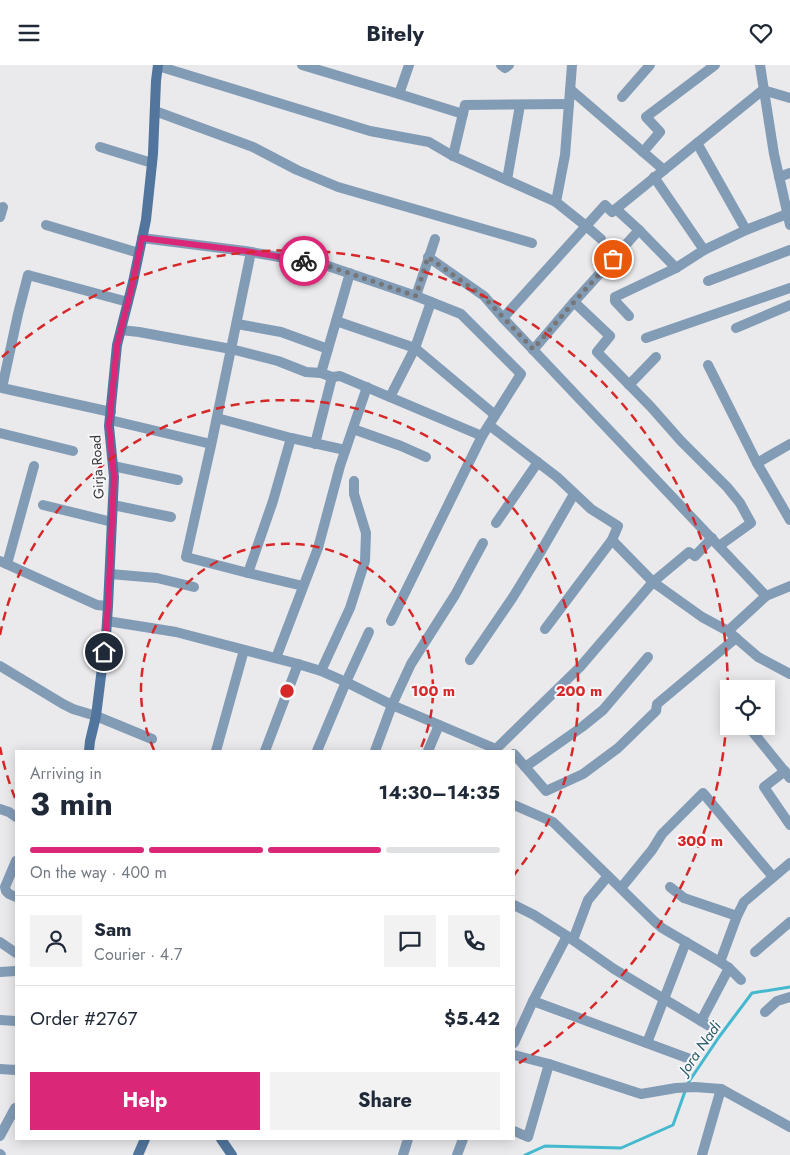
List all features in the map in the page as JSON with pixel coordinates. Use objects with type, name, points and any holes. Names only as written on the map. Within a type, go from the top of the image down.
[{"type":"main road","name":"Girja Road","points":[[90,750],[90,741],[96,716],[107,621],[110,574],[114,477],[109,425],[117,345],[146,220],[152,163],[158,66]]},
{"type":"main road","points":[[138,1155],[145,1140]]},
{"type":"main road","points":[[222,1140],[232,1155]]},
{"type":"street","points":[[302,65],[463,114]]},
{"type":"street","points":[[399,94],[409,65]]},
{"type":"street","points":[[501,65],[505,68],[509,65]]},
{"type":"street","points":[[556,202],[565,155],[572,65]]},
{"type":"street","points":[[622,97],[650,65]]},
{"type":"street","points":[[643,152],[660,132],[646,117],[714,65]]},
{"type":"street","points":[[760,65],[774,153],[788,208],[790,225]]},
{"type":"street","points":[[158,66],[370,131],[429,142],[453,156],[556,202],[600,239]]},
{"type":"street","points":[[570,89],[664,169]]},
{"type":"street","points":[[764,90],[790,98]]},
{"type":"street","points":[[503,318],[605,205],[612,212],[764,90]]},
{"type":"street","points":[[453,156],[466,105],[569,104]]},
{"type":"street","points":[[507,180],[520,105]]},
{"type":"street","points":[[155,111],[253,147],[297,170],[338,187],[532,243]]},
{"type":"street","points":[[697,143],[746,230]]},
{"type":"street","points":[[100,147],[152,163]]},
{"type":"street","points":[[779,177],[790,173]]},
{"type":"street","points":[[654,177],[704,250]]},
{"type":"street","points":[[629,316],[615,301],[615,297],[676,268],[704,250],[788,208]]},
{"type":"street","points":[[616,209],[676,268]]},
{"type":"street","points":[[46,225],[139,253]]},
{"type":"street","points":[[533,349],[639,230]]},
{"type":"street","points":[[142,238],[252,252],[325,265],[416,296],[461,314],[521,374],[482,436],[391,621]]},
{"type":"street","points":[[416,296],[435,239]]},
{"type":"street","points":[[708,281],[790,250]]},
{"type":"street","points":[[252,252],[186,557],[303,586]]},
{"type":"street","points":[[428,257],[484,297],[766,596]]},
{"type":"street","points":[[321,373],[350,273]]},
{"type":"street","points":[[128,302],[28,275],[2,388],[211,444]]},
{"type":"street","points":[[646,338],[790,288]]},
{"type":"street","points":[[390,397],[416,349],[431,302]]},
{"type":"street","points":[[107,621],[176,632],[321,671],[439,725],[483,748],[500,750],[580,667],[653,582],[689,551],[695,556],[751,523],[740,503],[727,487],[597,352],[610,336],[574,302]]},
{"type":"street","points":[[736,327],[790,305]]},
{"type":"street","points":[[336,321],[416,349],[495,415]]},
{"type":"street","points":[[236,324],[281,332],[328,349]]},
{"type":"street","points":[[121,330],[231,349],[278,361],[306,372],[321,373],[332,377],[340,376],[482,436]]},
{"type":"street","points":[[629,385],[656,357]]},
{"type":"street","points":[[708,365],[757,463],[790,520]]},
{"type":"street","points":[[315,443],[332,377]]},
{"type":"street","points":[[276,658],[318,548],[340,466],[367,387]]},
{"type":"street","points":[[217,418],[345,450]]},
{"type":"street","points":[[489,425],[557,477],[591,509],[618,526],[612,540],[545,629]]},
{"type":"street","points":[[353,429],[426,457]]},
{"type":"street","points":[[0,433],[73,451]]},
{"type":"street","points":[[248,573],[273,501],[291,438]]},
{"type":"street","points":[[757,463],[790,444]]},
{"type":"street","points":[[496,523],[538,462]]},
{"type":"street","points":[[34,466],[4,563],[97,605],[108,606]]},
{"type":"street","points":[[113,466],[178,480]]},
{"type":"street","points":[[321,671],[350,608],[365,561],[366,533],[354,493],[354,481]]},
{"type":"street","points":[[470,660],[540,553],[574,494]]},
{"type":"street","points":[[43,505],[112,522]]},
{"type":"street","points":[[113,505],[171,517]]},
{"type":"street","points":[[612,540],[653,582],[702,617],[732,635],[758,657],[790,674]]},
{"type":"street","points":[[375,750],[392,705],[411,664],[455,595],[483,543]]},
{"type":"street","points":[[110,574],[157,578],[194,587]]},
{"type":"street","points":[[515,755],[546,791],[583,774],[618,748],[656,711],[657,704],[724,649],[732,635],[766,596],[790,586]]},
{"type":"street","points":[[317,750],[369,632]]},
{"type":"street","points":[[216,750],[244,650]]},
{"type":"street","points":[[525,767],[603,710],[648,657]]},
{"type":"street","points":[[265,750],[298,664]]},
{"type":"street","points":[[0,666],[72,709],[96,716],[152,739]]},
{"type":"street","points":[[428,750],[439,725]]},
{"type":"street","points":[[755,735],[787,775],[764,787],[790,825]]},
{"type":"street","points":[[621,889],[652,850],[662,834],[703,793],[773,877]]},
{"type":"street","points":[[515,805],[553,822],[662,928],[725,965],[741,980]]},
{"type":"street","points":[[0,809],[15,816]]},
{"type":"street","points":[[15,863],[5,887],[9,894],[15,897]]},
{"type":"street","points":[[701,1021],[725,965],[737,916],[744,902],[790,863]]},
{"type":"street","points":[[515,1041],[533,1001],[570,938],[588,900],[608,876]]},
{"type":"street","points":[[670,887],[684,898],[737,916]]},
{"type":"street","points":[[515,906],[534,915],[614,969],[711,1027]]},
{"type":"street","points":[[756,952],[790,922]]},
{"type":"street","points":[[0,942],[15,952]]},
{"type":"street","points":[[647,1043],[686,942]]},
{"type":"street","points":[[0,971],[15,971]]},
{"type":"street","points":[[765,1012],[777,1001],[790,997]]},
{"type":"street","points":[[533,1001],[690,1059]]},
{"type":"street","points":[[0,1020],[15,1021]]},
{"type":"street","points":[[515,1055],[549,1064],[641,1094],[676,1088],[721,1089],[790,1127]]},
{"type":"street","points":[[515,1131],[528,1137],[549,1064]]},
{"type":"street","points":[[0,1069],[15,1070]]},
{"type":"street","points":[[702,1155],[721,1089]]},
{"type":"street","points":[[0,1136],[15,1108]]},
{"type":"street","points":[[403,1155],[408,1140]]},
{"type":"street","points":[[457,1155],[463,1140]]},
{"type":"waterway","name":"Jora Nadi","points":[[525,1155],[545,1146],[621,1148],[673,1125],[688,1083],[752,993],[790,987]]},
{"type":"way so far","points":[[304,261],[325,265],[416,296],[428,257],[484,297],[533,349],[613,259]]},
{"type":"route","points":[[104,652],[114,477],[109,425],[117,345],[142,238],[245,251],[304,261]]}]
